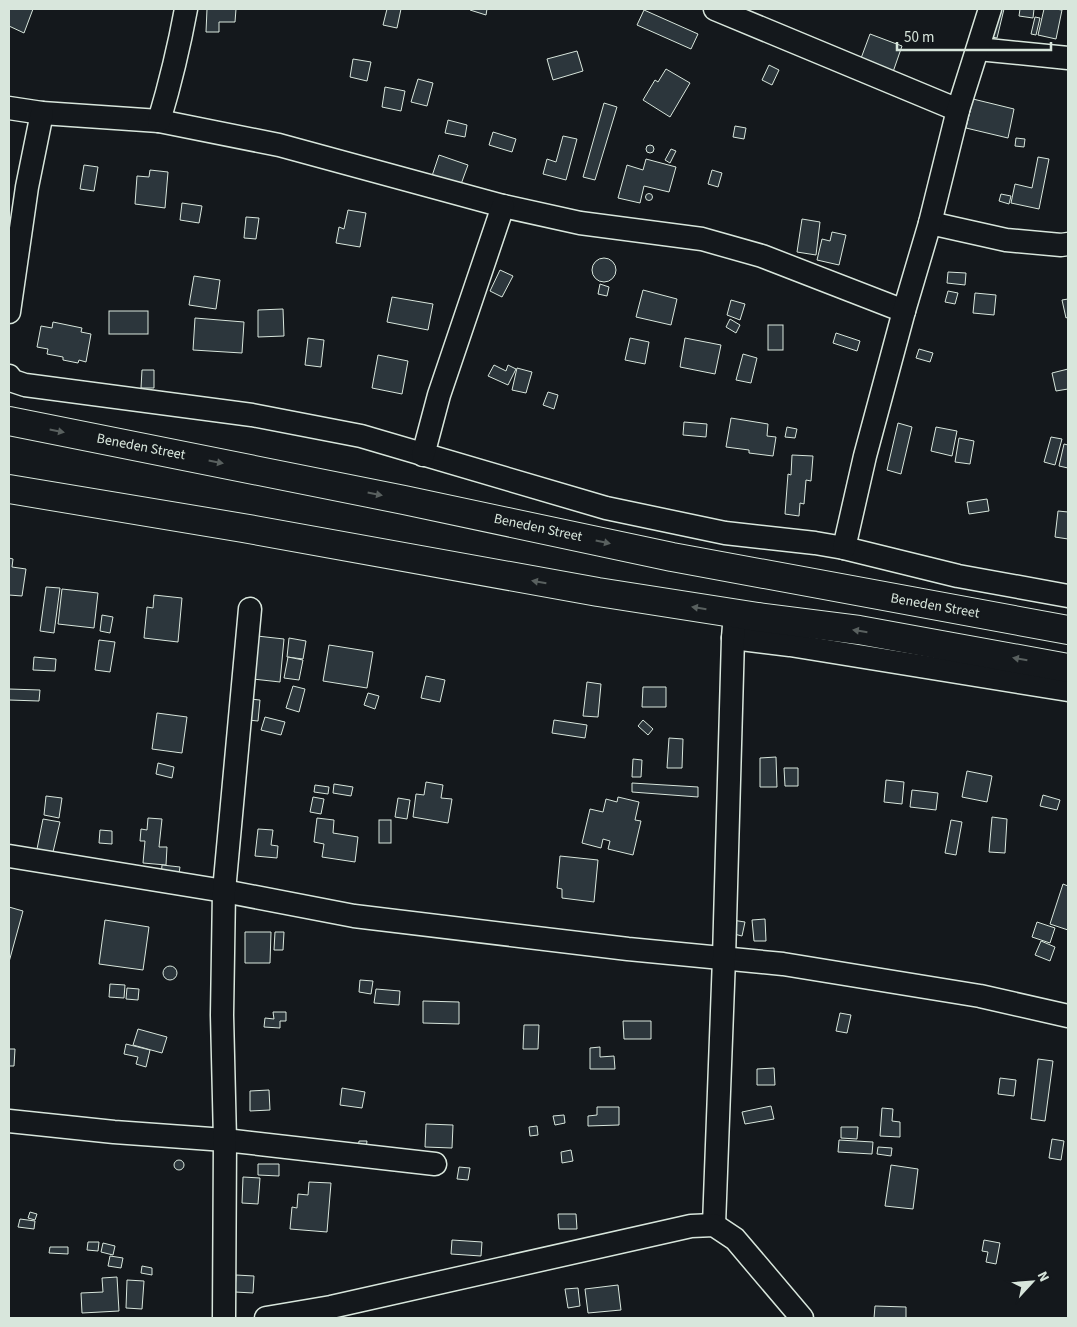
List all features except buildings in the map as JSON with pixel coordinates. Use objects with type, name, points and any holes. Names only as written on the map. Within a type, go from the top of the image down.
[{"type":"main road","name":"Beneden Street","points":[[9,421],[394,498],[672,558],[1068,630]]},
{"type":"main road","points":[[9,489],[262,531],[588,591],[734,626],[858,630],[1068,668]]},
{"type":"street","points":[[159,121],[177,58],[186,9]]},
{"type":"street","points":[[715,9],[958,110]]},
{"type":"street","points":[[844,548],[865,456],[930,223],[958,110],[990,9]]},
{"type":"street","points":[[978,49],[1068,58]]},
{"type":"street","points":[[9,108],[42,113],[159,121],[279,145],[503,206],[580,223],[702,239],[762,256],[904,311]]},
{"type":"street","points":[[9,312],[27,187],[42,113]]},
{"type":"street","points":[[423,455],[439,396],[503,206]]},
{"type":"street","points":[[930,223],[1006,240],[1068,244]]},
{"type":"street","points":[[9,376],[13,381],[25,385],[252,415],[352,434],[606,508],[725,533],[844,548],[958,576],[1068,596]]},
{"type":"street","points":[[224,1318],[226,1140],[222,1015],[224,891],[250,609]]},
{"type":"street","points":[[714,1226],[734,626],[800,647],[1068,690]]},
{"type":"street","points":[[9,856],[224,891],[354,916],[783,964],[980,996],[1068,1016]]},
{"type":"street","points":[[9,1121],[114,1132],[226,1140],[435,1164]]},
{"type":"street","points":[[266,1318],[331,1307],[691,1226],[714,1226],[735,1239],[802,1318]]}]
